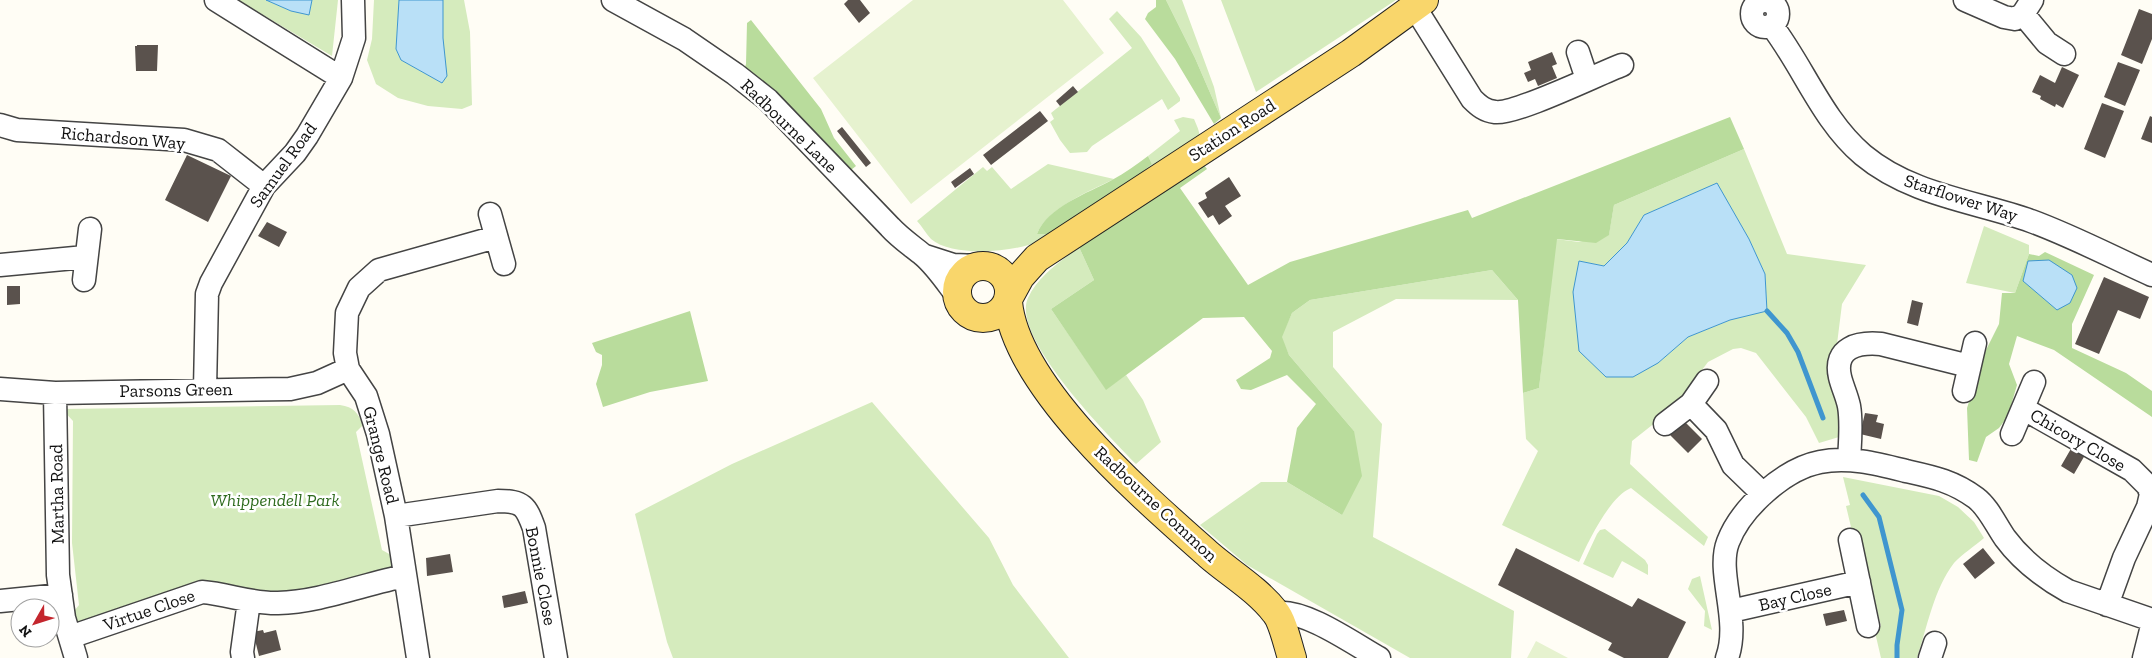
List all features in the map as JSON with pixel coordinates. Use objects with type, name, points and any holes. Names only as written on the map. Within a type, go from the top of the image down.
[{"type":"main road","name":"Station Road","points":[[1008,300],[1020,277],[1038,258],[1351,52],[1419,3]]},
{"type":"main road","name":"Station Road","points":[[984,266],[1013,266],[1038,258]]},
{"type":"main road","points":[[984,266],[1003,275],[1010,290],[1008,300],[998,314],[984,318],[977,317],[964,310],[958,297],[958,289],[965,273],[984,266]]},
{"type":"main road","name":"Radbourne Common","points":[[1008,300],[1009,316],[1020,345],[1058,404],[1106,459],[1210,556],[1255,592],[1277,613],[1292,658]]},
{"type":"main road","name":"Radbourne Common","points":[[977,317],[1020,345]]},
{"type":"street","points":[[216,0],[341,78]]},
{"type":"street","name":"Samuel Road","points":[[205,389],[209,289],[218,268],[264,186],[295,154],[308,136],[341,78],[354,38],[353,0]]},
{"type":"street","name":"Radbourne Lane","points":[[613,0],[684,39],[736,74],[768,100],[904,242],[924,255],[953,265],[984,266]]},
{"type":"street","points":[[1965,0],[2004,18],[2015,19],[2028,7],[2047,43],[2064,54]]},
{"type":"street","points":[[1419,3],[1472,99],[1483,109],[1497,113],[1522,107],[1622,65]]},
{"type":"street","name":"Starflower Way","points":[[1768,7],[1822,106],[1842,133],[1863,154],[1880,167],[1898,178],[1917,186],[2031,222],[2152,275]]},
{"type":"street","points":[[1578,52],[1588,79]]},
{"type":"street","name":"Richardson Way","points":[[0,125],[17,130],[184,140],[218,150],[264,186]]},
{"type":"street","points":[[490,214],[504,264]]},
{"type":"street","points":[[84,280],[85,257],[90,229]]},
{"type":"street","name":"Grange Road","points":[[418,658],[396,516],[378,434],[370,404],[348,369],[345,353],[347,313],[359,288],[379,270],[416,258],[496,237]]},
{"type":"street","name":"Radbourne Lane","points":[[924,255],[958,297]]},
{"type":"street","points":[[0,265],[85,257]]},
{"type":"street","points":[[1849,460],[1849,406],[1840,376],[1839,363],[1841,356],[1855,345],[1868,343],[1882,344],[1969,366]]},
{"type":"street","points":[[1964,391],[1976,343]]},
{"type":"street","name":"Parsons Green","points":[[0,389],[55,393],[290,389],[317,383],[348,369]]},
{"type":"street","points":[[1665,424],[1691,404],[1707,381]]},
{"type":"street","name":"Chicory Close","points":[[2012,434],[2034,382]]},
{"type":"street","name":"Martha Road","points":[[55,393],[58,575],[73,648]]},
{"type":"street","points":[[1691,404],[1716,430],[1733,465],[1763,494]]},
{"type":"street","name":"Chicory Close","points":[[2024,409],[2132,470],[2148,486],[2151,494],[2148,507],[2124,558],[2107,605]]},
{"type":"street","points":[[1727,658],[1731,643],[1731,611],[1725,565],[1727,544],[1734,527],[1763,494],[1776,484],[1819,462],[1849,460],[1946,480],[1964,489],[1978,500],[2006,539],[2033,568],[2068,591],[2152,620]]},
{"type":"street","name":"Bonnie Close","points":[[396,516],[498,501],[523,505],[534,528],[556,658]]},
{"type":"street","points":[[1850,540],[1868,626]]},
{"type":"street","name":"Virtue Close","points":[[73,648],[202,592],[223,593],[249,601],[280,604],[302,601],[405,576]]},
{"type":"street","name":"Bay Close","points":[[1731,611],[1859,582]]},
{"type":"street","points":[[0,601],[61,595]]},
{"type":"street","points":[[243,658],[242,652],[249,601]]},
{"type":"street","points":[[1277,613],[1286,612],[1307,618],[1379,658]]},
{"type":"street","points":[[2144,658],[2152,626]]},
{"type":"green space","points":[[238,0],[266,0],[291,11],[309,14],[312,0],[338,0],[332,56]]},
{"type":"green space","points":[[374,0],[399,0],[396,49],[401,60],[442,83],[443,0],[464,0],[470,32],[472,105],[462,109],[428,106],[398,98],[376,84],[367,60],[372,39]]},
{"type":"green space","points":[[913,0],[1063,0],[1104,53],[911,204],[813,78]]},
{"type":"green space","points":[[1156,0],[1166,0],[1195,58],[1221,118],[1214,124],[1175,59],[1145,19],[1148,13],[1156,7]]},
{"type":"green space","points":[[1166,0],[1182,0],[1214,87],[1221,118],[1195,58]]},
{"type":"green space","points":[[1221,0],[1396,0],[1256,92]]},
{"type":"green space","points":[[1117,11],[1141,37],[1180,98],[1180,101],[1168,110],[1162,99],[1092,146],[1087,152],[1070,153],[1050,122],[1054,119],[1051,113],[1132,48],[1109,19]]},
{"type":"green space","points":[[751,20],[821,109],[834,138],[856,166],[851,170],[812,130],[744,70],[746,64],[747,23]]},
{"type":"green space","points":[[1183,117],[1194,119],[1199,136],[1196,146],[1045,246],[1040,241],[1001,250],[969,251],[954,249],[941,245],[931,239],[917,221],[983,167],[987,171],[992,167],[1011,189],[1048,164],[1114,179],[1059,208],[1042,225],[1037,234],[1054,234],[1131,182],[1152,164],[1148,156],[1180,131],[1174,120]]},
{"type":"green space","points":[[1730,117],[1744,149],[1614,205],[1609,235],[1596,243],[1557,239],[1539,388],[1523,393],[1518,300],[1492,270],[1310,300],[1292,313],[1282,337],[1289,355],[1354,431],[1362,476],[1342,515],[1287,482],[1297,428],[1316,404],[1287,375],[1251,390],[1241,389],[1236,380],[1270,358],[1272,351],[1244,317],[1203,318],[1106,390],[1051,309],[1094,280],[1079,247],[1164,189],[1204,165],[1207,169],[1180,188],[1248,285],[1290,262],[1468,210],[1472,218]]},
{"type":"green space","points":[[1744,149],[1787,254],[1866,265],[1842,304],[1837,344],[1829,364],[1839,416],[1839,437],[1819,443],[1806,417],[1756,353],[1741,348],[1733,349],[1708,362],[1681,398],[1654,419],[1656,422],[1632,441],[1630,464],[1708,537],[1704,546],[1631,488],[1615,500],[1600,520],[1579,562],[1502,525],[1538,451],[1526,439],[1523,393],[1539,388],[1556,239],[1579,242],[1609,234],[1614,205]],"holes":[[[1717,184],[1749,239],[1765,274],[1767,310],[1730,320],[1688,337],[1658,363],[1579,261],[1604,266],[1627,243],[1644,215]]]},
{"type":"green space","points":[[1148,156],[1152,164],[1131,182],[1054,234],[1037,234],[1042,224],[1059,208],[1117,177]]},
{"type":"green space","points":[[1984,226],[2029,245],[2029,254],[2015,293],[1966,283]]},
{"type":"green space","points":[[1079,247],[1094,280],[1051,309],[1106,389],[1126,375],[1143,400],[1161,442],[1136,464],[1086,410],[1047,361],[1034,337],[1026,315],[1028,298],[1032,290],[1050,270]]},
{"type":"green space","points":[[2045,252],[2094,275],[2072,324],[2072,348],[2126,373],[2152,391],[2152,417],[2054,350],[2017,336],[2009,364],[2017,385],[2008,416],[1999,428],[1986,437],[1977,462],[1969,460],[1967,408],[1986,350],[1999,324],[2002,293],[2015,293],[2029,254],[2039,256]]},
{"type":"green space","points":[[1492,270],[1518,300],[1396,299],[1333,332],[1333,367],[1382,424],[1373,537],[1514,611],[1511,658],[1410,658],[1247,565],[1200,525],[1261,482],[1287,482],[1342,515],[1354,431],[1289,355],[1281,337],[1292,313],[1310,300]]},
{"type":"green space","points":[[690,311],[708,381],[650,392],[603,407],[596,384],[602,365],[602,355],[596,352],[592,343]]},
{"type":"green space","points":[[872,402],[989,538],[1013,585],[1069,658],[673,658],[667,642],[635,514],[732,464]]},
{"type":"green space","name":"Whippendell Park","points":[[340,405],[355,411],[363,425],[356,432],[382,550],[391,555],[393,567],[388,572],[274,597],[246,592],[78,623],[71,615],[79,605],[72,543],[73,421],[62,409]]},
{"type":"green space","points":[[1843,477],[1939,496],[1958,507],[1974,522],[1984,538],[1957,560],[1947,573],[1936,596],[1917,658],[1881,658],[1874,628],[1881,626],[1858,530],[1848,532],[1851,527],[1846,506],[1850,505]]},
{"type":"green space","points":[[1605,529],[1645,560],[1648,565],[1648,575],[1622,561],[1613,578],[1583,564],[1597,534],[1600,530]]},
{"type":"green space","points":[[1700,576],[1712,630],[1704,626],[1705,611],[1688,589],[1692,579]]},
{"type":"green space","points":[[1536,641],[1568,658],[1527,658]]},
{"type":"water","points":[[266,0],[312,0],[309,15],[291,11]]},
{"type":"water","points":[[399,0],[443,0],[443,38],[447,76],[442,83],[401,60],[396,49]]},
{"type":"water","points":[[1717,183],[1749,239],[1765,274],[1767,311],[1730,320],[1688,337],[1658,363],[1633,377],[1606,377],[1579,351],[1573,292],[1579,261],[1604,266],[1627,243],[1644,215]]},
{"type":"water","points":[[2049,260],[2072,275],[2077,288],[2070,303],[2057,310],[2023,281],[2028,261]]},
{"type":"building","points":[[848,0],[860,0],[870,13],[859,23],[844,4]]},
{"type":"building","points":[[2139,9],[2152,14],[2152,39],[2142,64],[2121,55]]},
{"type":"building","points":[[158,45],[157,71],[136,71],[135,46]]},
{"type":"building","points":[[1552,52],[1557,64],[1552,66],[1557,78],[1538,86],[1535,79],[1528,82],[1524,73],[1531,70],[1528,62]]},
{"type":"building","points":[[2118,62],[2140,70],[2125,106],[2104,97]]},
{"type":"building","points":[[2062,67],[2079,75],[2063,108],[2056,104],[2055,107],[2040,99],[2041,96],[2032,92],[2040,75],[2055,83]]},
{"type":"building","points":[[1073,86],[1078,92],[1060,106],[1056,101]]},
{"type":"building","points":[[2102,103],[2124,111],[2105,158],[2084,149]]},
{"type":"building","points":[[1040,111],[1048,121],[991,165],[983,155]]},
{"type":"building","points":[[2150,116],[2152,117],[2152,143],[2141,139]]},
{"type":"building","points":[[842,127],[871,163],[866,167],[837,131]]},
{"type":"building","points":[[187,155],[231,176],[208,222],[165,200]]},
{"type":"building","points":[[970,168],[974,174],[955,188],[951,182]]},
{"type":"building","points":[[1229,177],[1241,196],[1225,206],[1232,216],[1219,225],[1213,215],[1208,218],[1198,203],[1207,198],[1205,193]]},
{"type":"building","points":[[267,222],[287,232],[279,247],[258,236]]},
{"type":"building","points":[[2104,277],[2149,297],[2140,319],[2118,310],[2099,354],[2075,344]]},
{"type":"building","points":[[7,286],[20,286],[20,304],[7,305]]},
{"type":"building","points":[[1912,300],[1923,303],[1918,326],[1907,323]]},
{"type":"building","points":[[1865,413],[1878,415],[1876,422],[1884,424],[1881,439],[1860,434]]},
{"type":"building","points":[[1683,420],[1702,439],[1688,453],[1669,434]]},
{"type":"building","points":[[2072,447],[2085,455],[2074,474],[2061,466]]},
{"type":"building","points":[[1516,548],[1632,607],[1638,598],[1686,622],[1668,658],[1624,658],[1608,650],[1612,643],[1498,585]]},
{"type":"building","points":[[1983,548],[1995,563],[1975,579],[1963,564]]},
{"type":"building","points":[[450,554],[453,572],[427,576],[426,558]]},
{"type":"building","points":[[525,591],[528,603],[504,608],[502,596]]},
{"type":"building","points":[[1844,610],[1847,621],[1826,626],[1823,614]]},
{"type":"building","points":[[263,630],[264,633],[276,630],[281,650],[259,656],[253,632]]},
{"type":"waterway","points":[[1767,311],[1787,333],[1798,352],[1823,418]]},
{"type":"waterway","points":[[1863,495],[1879,517],[1902,610],[1897,658]]}]
